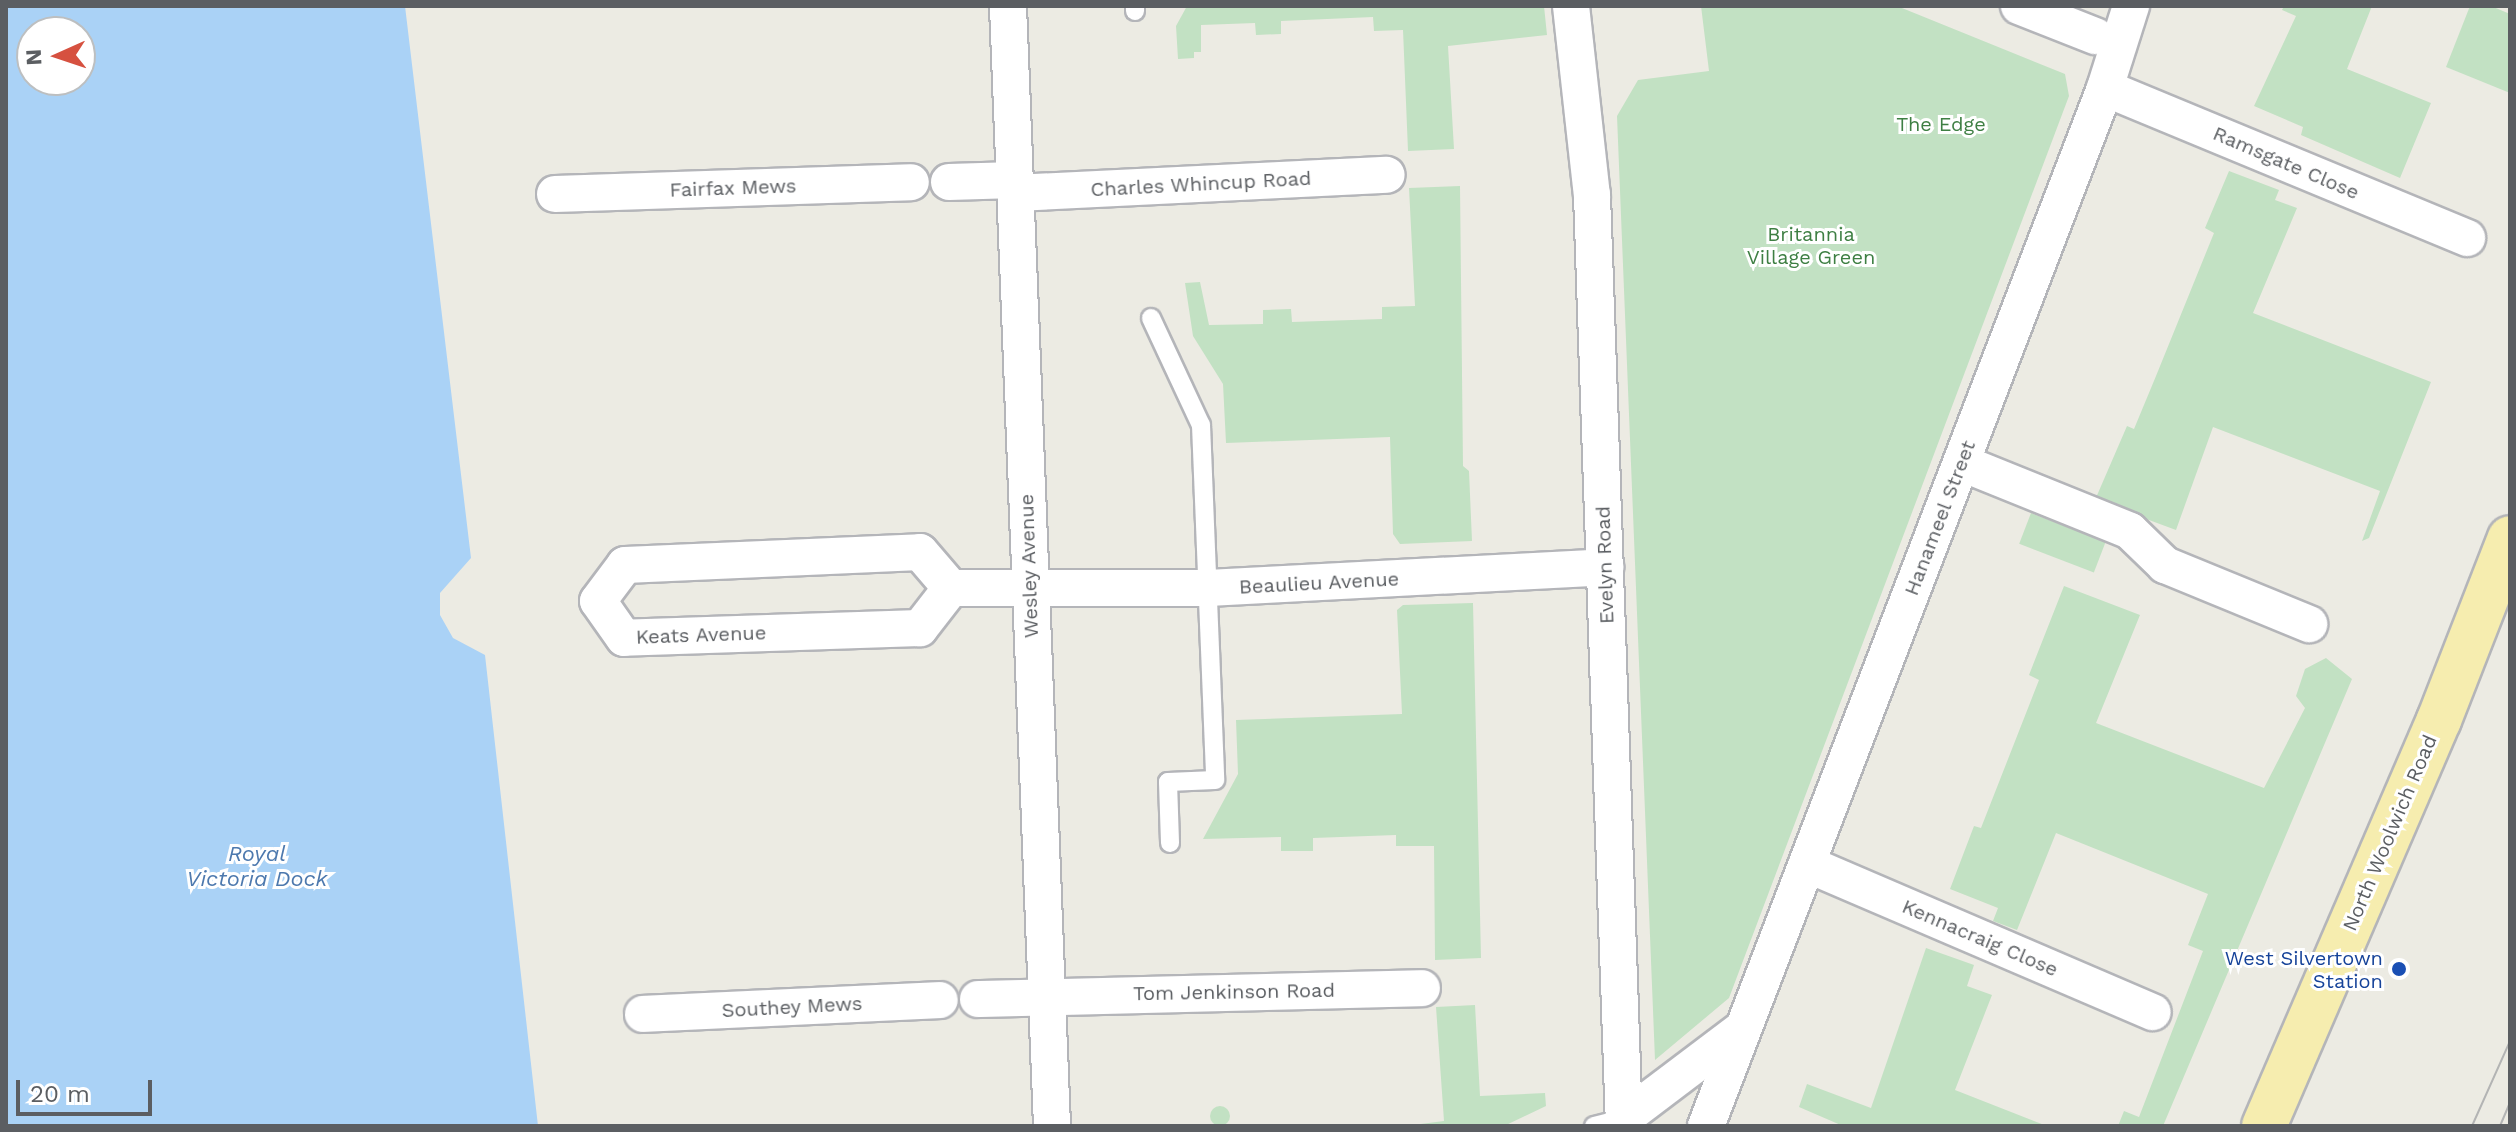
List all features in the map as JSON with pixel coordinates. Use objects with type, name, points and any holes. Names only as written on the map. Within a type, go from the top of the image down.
[{"type":"main road","name":"North Woolwich Road","points":[[2264,1126],[2439,720],[2510,538]]},
{"type":"street","name":"Wesley Avenue","points":[[1008,6],[1052,1126]]},
{"type":"street","name":"Evelyn Road","points":[[1571,6],[1591,164],[1605,567],[1614,1124]]},
{"type":"street","points":[[2019,6],[2095,36]]},
{"type":"street","name":"Hanameel Street","points":[[1706,1126],[2105,88],[2131,6]]},
{"type":"street","name":"Ramsgate Close","points":[[2105,88],[2467,238]]},
{"type":"street","name":"Charles Whincup Road","points":[[1015,186],[1387,175]]},
{"type":"street","name":"Fairfax Mews","points":[[555,194],[911,182]]},
{"type":"street","points":[[949,182],[1015,186]]},
{"type":"street","points":[[1962,463],[2130,531],[2165,565],[2309,624]]},
{"type":"street","name":"Keats Avenue","points":[[920,552],[951,588],[920,628],[624,638],[598,601],[625,565],[920,552]]},
{"type":"street","name":"Beaulieu Avenue","points":[[1033,590],[1208,588],[1605,567]]},
{"type":"street","points":[[951,588],[1033,590]]},
{"type":"street","name":"Kennacraig Close","points":[[1807,864],[2153,1012]]},
{"type":"street","name":"Tom Jenkinson Road","points":[[1046,996],[1422,988]]},
{"type":"street","points":[[978,999],[1046,996]]},
{"type":"street","name":"Southey Mews","points":[[643,1014],[940,1000]]},
{"type":"street","points":[[1614,1124],[1743,1028]]},
{"type":"lane","points":[[1151,318],[1201,425],[1215,780],[1168,782],[1170,843]]},
{"type":"green space","points":[[1187,6],[1544,6],[1547,35],[1448,46],[1454,149],[1408,151],[1403,30],[1374,31],[1373,17],[1281,21],[1281,34],[1256,35],[1255,23],[1201,25],[1201,52],[1194,52],[1194,58],[1178,59],[1176,26]]},
{"type":"green space","name":"Britannia Village Green","points":[[1701,6],[1897,6],[2065,74],[2069,96],[1729,998],[1655,1060],[1617,116],[1638,80],[1709,71]]},
{"type":"green space","points":[[2284,6],[2372,6],[2347,69],[2431,103],[2400,178],[2301,135],[2303,127],[2254,106],[2296,16],[2282,10]]},
{"type":"green space","points":[[2470,6],[2491,6],[2510,14],[2510,93],[2446,67]]},
{"type":"green space","points":[[2229,171],[2279,190],[2275,200],[2297,208],[2253,313],[2431,382],[2369,538],[2362,541],[2380,491],[2213,427],[2176,530],[2095,500],[2127,426],[2134,429],[2156,376],[2214,233],[2205,228]]},
{"type":"green space","points":[[1460,186],[1463,466],[1469,471],[1472,541],[1400,544],[1393,534],[1390,437],[1226,443],[1223,384],[1193,336],[1185,283],[1200,282],[1209,325],[1263,324],[1263,310],[1291,309],[1292,322],[1382,319],[1382,307],[1415,306],[1409,188]]},
{"type":"green space","points":[[2031,513],[2106,542],[2094,572],[2019,544]]},
{"type":"green space","points":[[2064,586],[2140,615],[2096,723],[2264,788],[2305,708],[2296,696],[2305,669],[2326,658],[2352,679],[2163,1126],[2118,1126],[2124,1111],[2139,1117],[2203,951],[2188,945],[2208,894],[2056,833],[2017,930],[1993,921],[1998,908],[1950,889],[1974,826],[1981,828],[2039,680],[2029,675]]},
{"type":"green space","points":[[1473,603],[1481,958],[1435,960],[1434,846],[1396,846],[1396,835],[1313,838],[1313,851],[1281,851],[1281,837],[1203,839],[1238,774],[1236,720],[1402,714],[1397,610],[1403,605]]},
{"type":"green space","points":[[1926,948],[1974,965],[1967,986],[1992,995],[1955,1090],[2047,1126],[1843,1126],[1799,1107],[1807,1084],[1871,1108]]},
{"type":"green space","points":[[1475,1005],[1480,1096],[1545,1093],[1546,1106],[1504,1126],[1405,1126],[1444,1121],[1436,1007]]},
{"type":"green space","points":[[1220,1106],[1227,1109],[1230,1116],[1227,1123],[1220,1126],[1213,1123],[1210,1116],[1213,1109]]},
{"type":"water","name":"Royal Victoria Dock","points":[[6,6],[405,6],[471,558],[440,593],[440,615],[453,638],[485,655],[538,1126],[6,1126]]},
{"type":"tram line","points":[[2472,1126],[2510,1041]]},
{"type":"tram line","points":[[2500,1126],[2510,1103]]},
{"type":"place","name":"West Silvertown Station","points":[[2399,969]]},
{"type":"park label","name":"The Edge","points":[[1941,124]]}]
